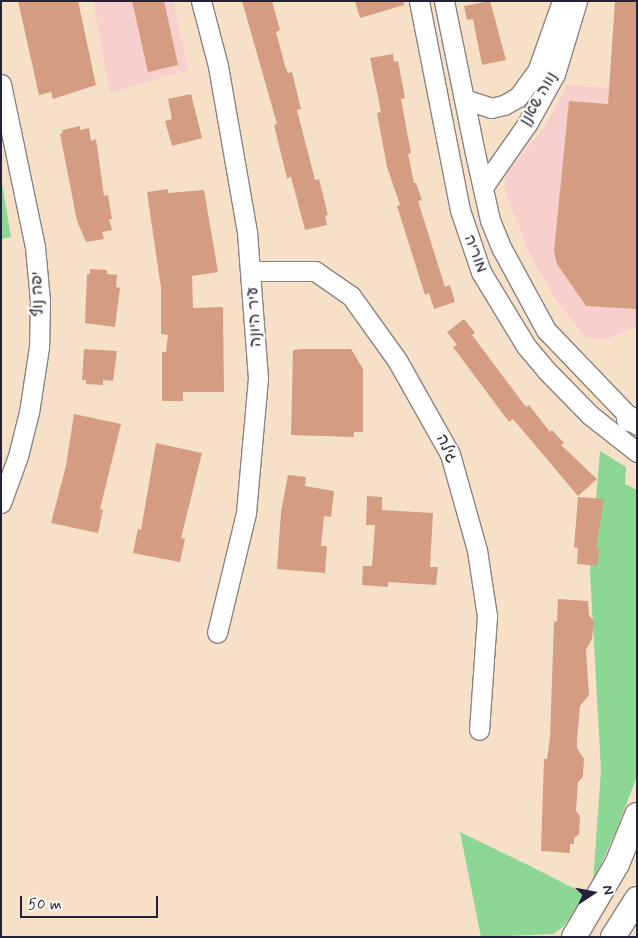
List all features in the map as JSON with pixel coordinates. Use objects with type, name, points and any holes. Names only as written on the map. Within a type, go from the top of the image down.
[{"type":"main road","points":[[574,937],[617,864],[637,815]]},
{"type":"main road","points":[[613,937],[637,899]]},
{"type":"street","name":"עיר היונה","points":[[200,1],[219,75],[252,271],[258,378],[254,442],[246,513],[216,633]]},
{"type":"street","name":"מוריה","points":[[419,1],[460,210],[481,272],[526,346],[546,370],[590,415],[637,452]]},
{"type":"street","name":"מוריה","points":[[444,1],[483,187],[502,249],[546,330],[634,422]]},
{"type":"street","name":"נווה שאנן","points":[[464,100],[491,108],[504,106],[518,97],[538,69],[562,1]]},
{"type":"street","name":"נווה שאנן","points":[[483,187],[526,124],[555,74],[577,1]]},
{"type":"street","name":"יפה נוף","points":[[1,84],[35,247],[40,301],[38,347],[29,412],[18,456],[1,503]]},
{"type":"street","name":"גילה","points":[[252,271],[315,271],[351,296],[397,360],[450,454],[477,550],[487,616],[479,730]]},
{"type":"shaded area","points":[[93,1],[173,1],[188,70],[110,93]]},
{"type":"shaded area","points":[[567,85],[637,90],[637,326],[608,339],[586,338],[554,297],[529,252],[505,191],[506,174],[544,128]]},
{"type":"green space","points":[[1,177],[11,237],[1,239]]},
{"type":"green space","points":[[600,451],[626,467],[625,484],[637,490],[637,776],[616,831],[593,882],[601,770],[590,572]]},
{"type":"green space","points":[[460,832],[587,895],[563,927],[553,934],[481,937]]},
{"type":"building","points":[[18,1],[78,1],[96,85],[53,99],[51,92],[39,95]]},
{"type":"building","points":[[132,1],[164,1],[178,65],[148,72]]},
{"type":"building","points":[[242,1],[272,1],[280,30],[276,32],[285,66],[288,73],[292,72],[301,109],[297,110],[315,180],[319,179],[328,215],[325,216],[327,225],[305,230],[291,177],[287,178],[274,125],[277,124]]},
{"type":"building","points":[[355,1],[404,1],[404,5],[360,18]]},
{"type":"building","points":[[490,1],[506,60],[482,65],[473,19],[467,20],[464,6]]},
{"type":"building","points":[[615,1],[637,1],[637,309],[586,306],[557,264],[554,251],[569,101],[608,104]]},
{"type":"building","points":[[393,54],[394,62],[398,61],[405,98],[401,99],[411,153],[408,154],[414,183],[416,183],[422,200],[418,201],[445,287],[450,285],[455,302],[434,309],[429,293],[425,295],[397,206],[400,205],[387,167],[377,113],[381,112],[370,58]]},
{"type":"building","points":[[191,94],[202,138],[172,146],[165,121],[172,119],[168,99]]},
{"type":"building","points":[[80,126],[80,130],[89,128],[91,141],[96,139],[104,196],[108,195],[112,219],[109,219],[112,230],[102,232],[104,239],[86,242],[77,221],[60,134],[63,133],[62,130]]},
{"type":"building","points":[[168,189],[168,193],[204,190],[218,272],[192,276],[193,308],[223,307],[224,392],[183,392],[183,401],[162,401],[162,352],[166,352],[168,335],[161,334],[161,288],[147,192]]},
{"type":"building","points":[[90,269],[107,270],[107,274],[117,275],[116,287],[120,288],[115,327],[85,323],[87,274],[90,274]]},
{"type":"building","points":[[464,319],[475,333],[472,335],[526,407],[529,405],[550,432],[552,430],[564,443],[561,445],[597,479],[578,496],[513,419],[509,422],[453,347],[457,345],[447,332]]},
{"type":"building","points":[[84,349],[117,351],[113,381],[103,380],[103,385],[86,384],[86,380],[82,380]]},
{"type":"building","points":[[351,349],[363,369],[363,432],[354,432],[354,437],[291,435],[293,350]]},
{"type":"building","points":[[74,414],[121,424],[100,509],[103,510],[98,533],[51,523],[66,466]]},
{"type":"building","points":[[156,443],[202,453],[181,538],[185,539],[180,562],[133,553],[138,529],[141,530]]},
{"type":"building","points":[[288,475],[306,477],[305,486],[334,491],[331,517],[324,516],[321,546],[327,546],[325,573],[277,569],[281,512]]},
{"type":"building","points":[[367,496],[382,497],[382,510],[433,513],[430,567],[438,567],[436,585],[388,582],[388,587],[362,585],[363,566],[372,566],[375,525],[366,525]]},
{"type":"building","points":[[578,497],[604,499],[596,548],[599,548],[598,566],[577,564],[578,548],[574,547]]},
{"type":"building","points":[[558,599],[588,601],[589,615],[594,621],[592,639],[586,650],[589,695],[580,706],[577,739],[577,748],[584,759],[583,777],[578,782],[576,811],[580,816],[579,834],[574,838],[574,844],[570,844],[570,853],[541,851],[544,759],[547,759],[550,738],[554,621],[557,622]]}]
